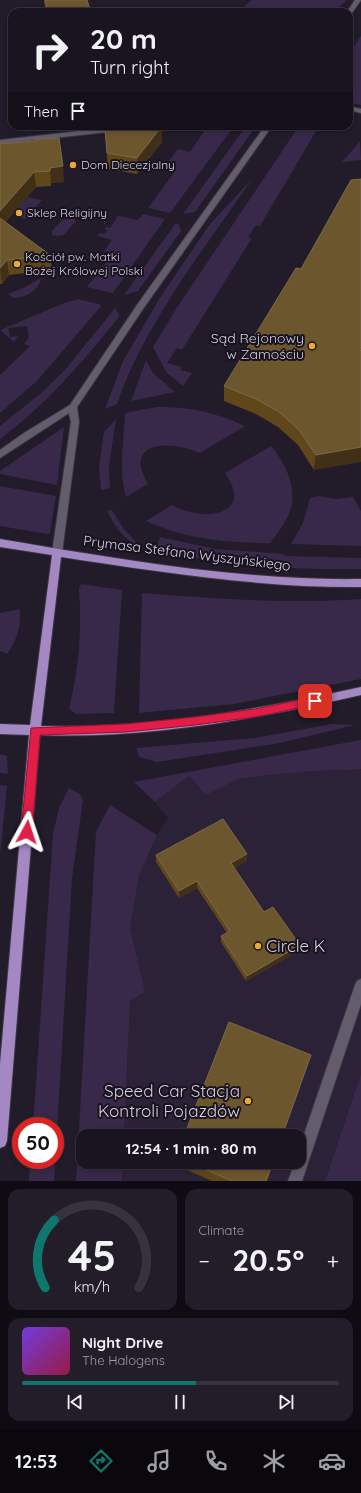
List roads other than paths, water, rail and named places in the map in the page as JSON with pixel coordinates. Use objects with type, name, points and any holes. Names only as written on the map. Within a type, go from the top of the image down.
[{"type":"main road","name":"Prymasa Stefana Wyszyńskiego","points":[[0,543],[57,553],[226,576],[361,583]]},
{"type":"main road","points":[[0,1141],[35,731],[57,553]]},
{"type":"main road","points":[[0,729],[35,731],[126,728],[195,721],[255,713],[361,691]]},
{"type":"street","points":[[0,142],[107,130]]},
{"type":"street","points":[[0,455],[73,407],[140,307],[266,130]]},
{"type":"street","points":[[57,553],[75,422],[73,407]]},
{"type":"street","points":[[295,1181],[361,985]]},
{"type":"place","name":"Dom Diecezjalny","points":[[73,165]]},
{"type":"place","name":"Sklep Religijny","points":[[19,213]]},
{"type":"place","name":"Kościół pw. Matki Bożej Królowej Polski","points":[[17,264]]},
{"type":"place","name":"Sąd Rejonowy w Zamościu","points":[[312,346]]},
{"type":"place","name":"Circle K","points":[[258,946]]},
{"type":"place","name":"Speed Car Stacja Kontroli Pojazdów","points":[[248,1101]]}]
